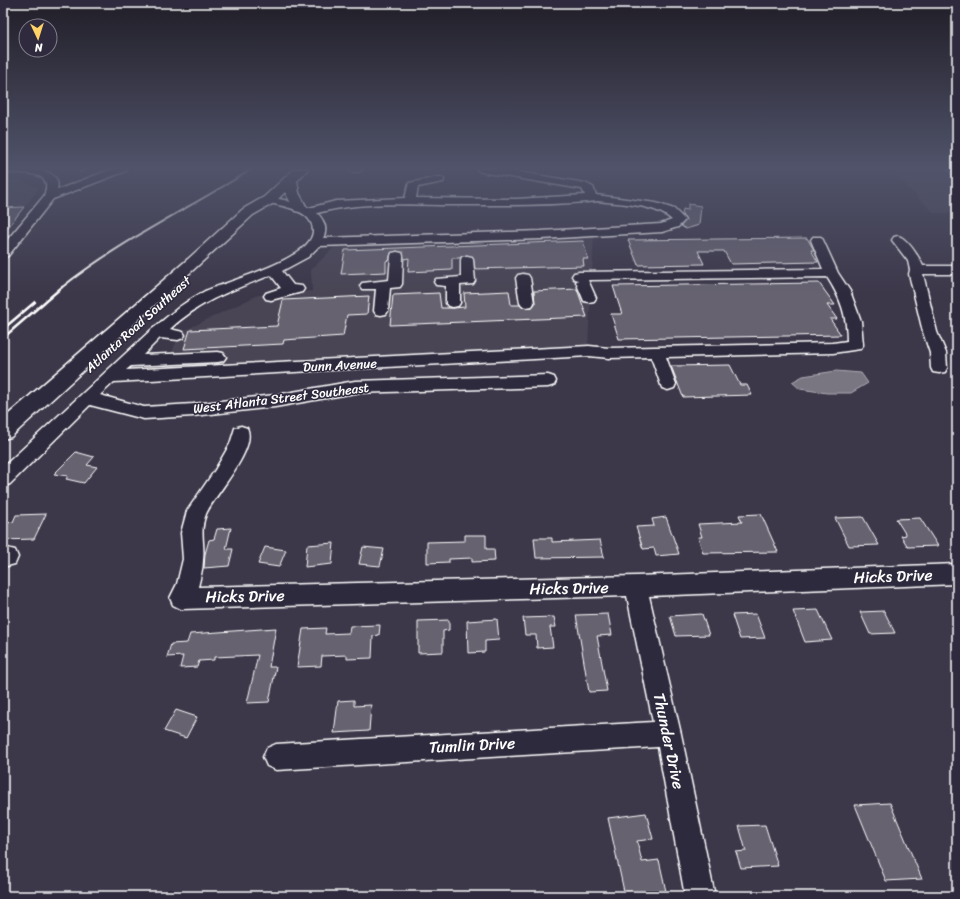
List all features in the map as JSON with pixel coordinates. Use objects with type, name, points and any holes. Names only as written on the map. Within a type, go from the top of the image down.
[{"type":"main road","name":"Atlanta Road Southeast","points":[[3,431],[250,211]]},
{"type":"main road","name":"Atlanta Road Southeast","points":[[3,446],[258,217],[262,211]]},
{"type":"street","points":[[3,253],[38,211]]},
{"type":"street","points":[[3,479],[156,333],[184,311],[210,295],[239,282],[274,270],[301,256],[310,249],[316,242],[319,233],[319,225],[305,211]]},
{"type":"street","points":[[316,242],[541,235],[662,228],[674,224],[679,220],[670,211]]},
{"type":"street","points":[[589,298],[581,279],[830,273],[817,240]]},
{"type":"street","points":[[898,240],[917,265],[918,270],[916,274],[930,332],[938,352],[939,368]]},
{"type":"street","points":[[367,286],[395,284],[396,256]]},
{"type":"street","points":[[453,303],[447,282],[468,281],[467,260]]},
{"type":"street","points":[[271,296],[293,290],[274,270]]},
{"type":"street","points":[[918,270],[957,270]]},
{"type":"street","name":"Dunn Avenue","points":[[109,377],[571,352],[657,352],[834,348],[855,345],[854,321],[844,291],[830,273]]},
{"type":"street","points":[[523,278],[527,303]]},
{"type":"street","points":[[381,311],[383,285]]},
{"type":"street","points":[[156,333],[178,335]]},
{"type":"street","points":[[657,352],[668,384]]},
{"type":"street","points":[[127,361],[218,358]]},
{"type":"street","name":"West Atlanta Street Southeast","points":[[87,398],[144,413],[192,410],[275,401],[355,387],[548,382]]},
{"type":"street","name":"Hicks Drive","points":[[241,433],[239,445],[222,475],[197,511],[190,533],[193,558],[191,569],[187,587],[181,598],[636,586],[957,574]]},
{"type":"street","name":"Thunder Drive","points":[[636,586],[668,734],[700,896]]},
{"type":"street","name":"Tumlin Drive","points":[[276,757],[668,734]]},
{"type":"shaded area","points":[[3,211],[21,211],[3,235]]},
{"type":"shaded area","points":[[932,211],[957,211],[957,213],[934,213]]},
{"type":"shaded area","points":[[594,237],[588,347],[164,369],[181,332],[258,295],[312,291],[311,270],[334,247]]},
{"type":"shaded area","points":[[836,371],[861,373],[868,383],[851,393],[827,393],[800,389],[792,382],[803,376]]},
{"type":"building","points":[[3,211],[21,211],[3,234]]},
{"type":"building","points":[[683,211],[700,211],[699,225],[686,229],[681,226],[686,220],[682,215]]},
{"type":"building","points":[[807,238],[814,250],[811,250],[818,262],[731,264],[724,251],[698,251],[704,264],[638,265],[628,240]]},
{"type":"building","points":[[583,241],[588,259],[583,259],[584,266],[475,269],[473,257],[467,255],[460,258],[452,258],[452,270],[408,272],[409,258],[404,259],[403,253],[397,251],[391,253],[389,260],[386,261],[386,272],[341,274],[345,250]]},
{"type":"building","points":[[819,283],[835,305],[827,305],[837,319],[830,319],[841,335],[619,339],[611,314],[622,314],[613,286]]},
{"type":"building","points":[[577,289],[587,317],[390,325],[393,295],[439,293],[441,308],[453,308],[465,307],[464,293],[509,291],[511,305],[520,305],[527,308],[532,307],[535,304],[534,291]]},
{"type":"building","points":[[369,296],[367,314],[347,315],[343,336],[284,340],[283,344],[184,349],[190,330],[277,326],[283,300]]},
{"type":"building","points":[[730,365],[740,385],[747,385],[752,395],[683,397],[671,366]]},
{"type":"building","points":[[76,452],[94,457],[87,465],[97,467],[84,483],[66,479],[68,476],[54,474]]},
{"type":"building","points":[[46,514],[34,539],[3,540],[3,528],[6,523],[13,522],[16,515]]},
{"type":"building","points":[[761,514],[778,552],[703,553],[698,537],[702,537],[698,524],[742,522],[739,515]]},
{"type":"building","points":[[666,517],[679,554],[656,556],[654,548],[643,549],[636,527],[654,526],[652,519]]},
{"type":"building","points":[[863,517],[879,545],[849,546],[835,518]]},
{"type":"building","points":[[920,518],[938,546],[908,547],[901,536],[906,535],[896,519]]},
{"type":"building","points":[[231,528],[226,549],[233,549],[229,566],[204,568],[205,554],[209,540],[214,539],[217,529]]},
{"type":"building","points":[[465,535],[486,535],[486,549],[494,549],[495,561],[472,562],[472,558],[449,559],[449,562],[427,563],[427,542],[465,541]]},
{"type":"building","points":[[534,538],[552,538],[552,542],[600,540],[604,557],[536,558]]},
{"type":"building","points":[[334,543],[332,564],[305,567],[307,545]]},
{"type":"building","points":[[265,547],[286,550],[279,567],[258,564]]},
{"type":"building","points":[[363,547],[384,549],[380,566],[359,564]]},
{"type":"building","points":[[818,610],[832,640],[805,642],[793,611]]},
{"type":"building","points":[[884,611],[895,633],[870,634],[860,612]]},
{"type":"building","points":[[608,614],[612,635],[597,636],[607,691],[589,692],[576,615]]},
{"type":"building","points":[[702,614],[709,635],[676,636],[670,616]]},
{"type":"building","points":[[756,614],[765,638],[740,639],[732,615]]},
{"type":"building","points":[[554,617],[556,627],[550,627],[553,647],[537,648],[536,635],[525,635],[523,618]]},
{"type":"building","points":[[497,619],[499,640],[485,641],[485,652],[468,653],[467,621]]},
{"type":"building","points":[[449,620],[449,630],[443,631],[443,652],[418,653],[418,621]]},
{"type":"building","points":[[380,625],[379,635],[373,636],[372,658],[347,659],[347,655],[322,656],[321,666],[297,667],[303,629],[326,628],[325,634],[349,633],[350,626]]},
{"type":"building","points":[[276,628],[269,667],[276,667],[269,702],[247,703],[258,655],[214,657],[214,660],[199,661],[197,667],[180,668],[183,656],[167,657],[171,644],[187,643],[190,634]]},
{"type":"building","points":[[354,700],[354,706],[371,705],[369,731],[334,733],[338,701]]},
{"type":"building","points":[[176,710],[197,717],[186,738],[164,731]]},
{"type":"building","points":[[890,803],[922,879],[886,881],[855,805]]},
{"type":"building","points":[[646,813],[653,839],[637,841],[642,862],[659,860],[667,896],[625,896],[608,818]]},
{"type":"building","points":[[765,825],[778,866],[741,868],[736,852],[746,851],[739,826]]},
{"type":"railway","points":[[61,288],[130,240],[181,211]]},
{"type":"railway","points":[[3,338],[62,287]]},
{"type":"railway","points":[[3,329],[35,302]]}]
